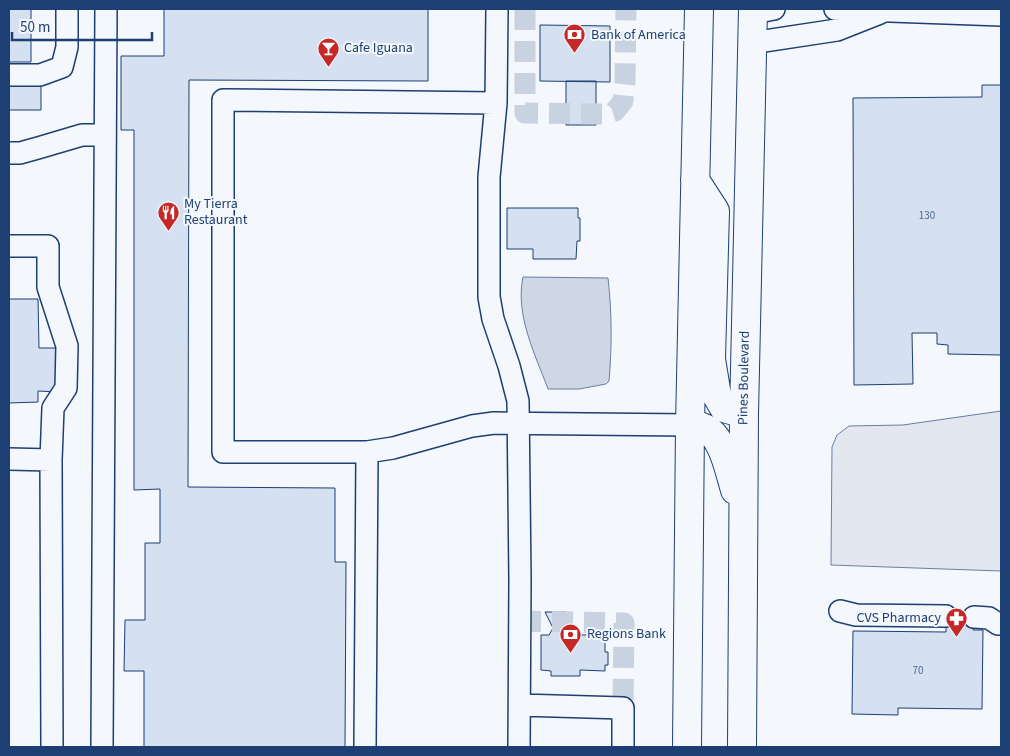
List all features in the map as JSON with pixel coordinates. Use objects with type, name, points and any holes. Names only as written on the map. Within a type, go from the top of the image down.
[{"type":"highway","points":[[687,747],[690,425],[699,9]]},
{"type":"highway","name":"Pines Boulevard","points":[[742,747],[742,510],[752,43],[760,10]]},
{"type":"highway","points":[[695,180],[714,211],[711,359],[717,396],[724,408],[744,414]]},
{"type":"highway","points":[[690,425],[707,429],[715,436],[742,510]]},
{"type":"lane","points":[[9,75],[40,75],[62,67],[67,47],[67,9]]},
{"type":"lane","points":[[102,747],[106,9]]},
{"type":"lane","points":[[497,9],[496,103],[490,156],[490,297],[493,319],[518,401],[519,747]]},
{"type":"lane","points":[[835,9],[922,10],[1001,14]]},
{"type":"lane","points":[[752,43],[837,30],[888,11]]},
{"type":"lane","points":[[496,103],[224,100],[223,452],[367,452],[393,448],[472,426],[519,422],[690,425]]},
{"type":"lane","points":[[9,153],[20,153],[82,135],[105,135]]},
{"type":"lane","points":[[9,246],[48,246],[48,287],[67,346],[66,388],[53,408],[51,460],[52,747]]},
{"type":"lane","points":[[365,747],[367,452]]},
{"type":"lane","points":[[9,459],[51,460]]},
{"type":"lane","points":[[840,611],[856,615],[946,616]]},
{"type":"lane","points":[[974,617],[989,618],[998,624]]},
{"type":"lane","points":[[520,705],[623,708],[623,747]]},
{"type":"shaded area","points":[[523,277],[608,278],[611,343],[609,381],[606,384],[579,389],[548,389],[532,348],[524,320],[521,291]]},
{"type":"shaded area","points":[[1001,411],[1001,571],[831,565],[832,447],[837,435],[849,426],[903,425]]},
{"type":"building","points":[[9,9],[31,9],[31,62],[9,62]]},
{"type":"building","points":[[164,9],[428,9],[428,81],[189,80],[188,487],[335,488],[335,562],[346,562],[345,747],[144,747],[144,671],[124,671],[125,620],[145,620],[145,543],[160,543],[160,489],[134,490],[134,130],[121,130],[121,56],[164,56]]},
{"type":"building","points":[[540,25],[610,26],[610,82],[540,81]]},
{"type":"building","points":[[566,81],[596,81],[596,125],[566,125]]},
{"type":"building","points":[[9,85],[41,85],[41,110],[9,110]]},
{"type":"building","points":[[982,85],[1001,85],[1001,355],[948,354],[948,345],[937,344],[937,333],[912,333],[913,384],[854,385],[853,98],[982,97]]},
{"type":"building","points":[[507,208],[578,208],[580,241],[577,241],[576,259],[533,259],[533,249],[507,249]]},
{"type":"building","points":[[9,299],[38,299],[39,348],[58,348],[58,392],[38,391],[38,402],[9,403]]},
{"type":"building","points":[[545,612],[566,612],[577,635],[605,635],[605,652],[608,652],[608,665],[605,665],[605,671],[580,670],[580,676],[551,676],[551,671],[541,670],[541,635],[549,635],[553,628]]},
{"type":"building","name":"CVS Pharmacy","points":[[946,613],[974,613],[973,630],[983,630],[982,709],[898,708],[898,715],[852,714],[853,631],[946,632]]},
{"type":"tunnel","points":[[525,9],[525,113],[605,114],[615,111],[623,101],[626,9]]},
{"type":"tunnel","points":[[520,621],[624,623],[623,708]]},
{"type":"place","name":"Bank of America","points":[[575,54]]},
{"type":"place","name":"Cafe Iguana","points":[[328,67]]},
{"type":"place","name":"My Tierra Restaurant","points":[[168,231]]},
{"type":"place","name":"CVS Pharmacy","points":[[957,637]]},
{"type":"place","name":"Regions Bank","points":[[571,653]]}]
